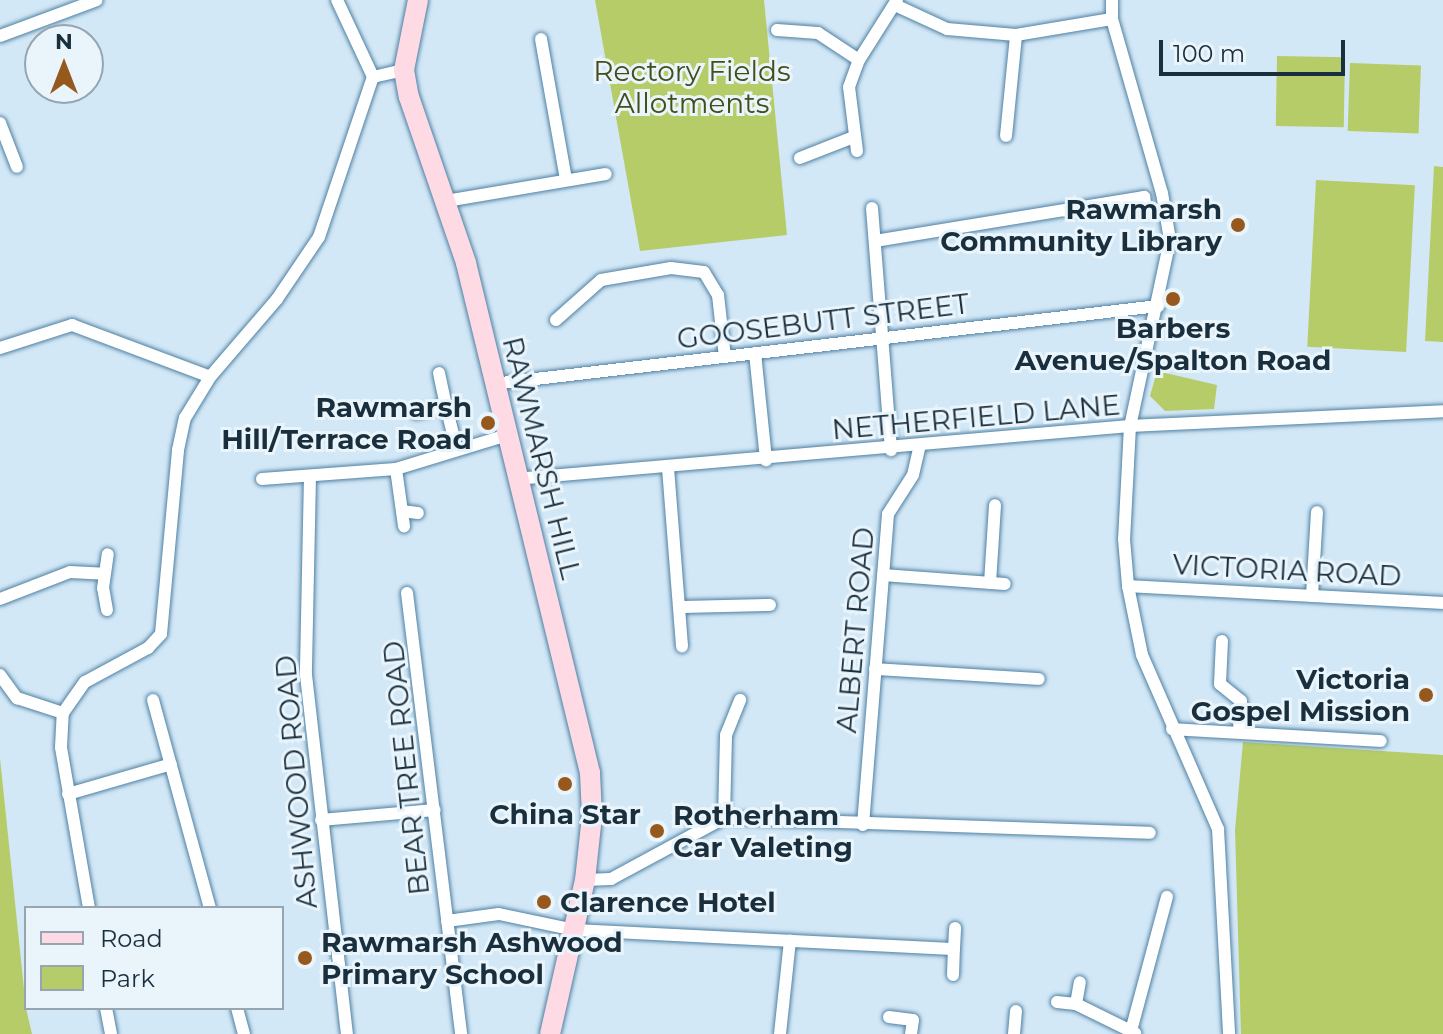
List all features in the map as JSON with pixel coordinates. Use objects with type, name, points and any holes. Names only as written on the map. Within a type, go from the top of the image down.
[{"type":"main road","points":[[404,70],[418,0]]},
{"type":"main road","name":"RAWMARSH HILL","points":[[404,70],[426,152],[446,201],[515,479],[543,572],[590,773],[586,874],[550,1034]]},
{"type":"street","points":[[0,36],[97,0]]},
{"type":"street","points":[[337,0],[352,24],[357,53],[373,77]]},
{"type":"street","points":[[1112,0],[1112,19],[1162,193],[1170,240],[1130,426],[1124,539],[1128,586],[1142,655],[1172,729],[1200,778],[1218,829],[1229,1034]]},
{"type":"street","points":[[857,151],[849,87],[859,60],[896,2],[947,29],[1016,35],[1112,19]]},
{"type":"street","points":[[777,30],[818,33],[859,60]]},
{"type":"street","points":[[1006,136],[1016,35]]},
{"type":"street","points":[[541,39],[566,180]]},
{"type":"street","points":[[373,77],[404,70]]},
{"type":"street","points":[[89,906],[59,731],[63,713],[85,682],[148,648],[161,634],[181,431],[210,377],[277,299],[319,237],[373,77]]},
{"type":"street","points":[[0,123],[3,141],[17,167]]},
{"type":"street","points":[[800,158],[854,137]]},
{"type":"street","points":[[446,201],[606,174]]},
{"type":"street","points":[[875,241],[1144,197],[1147,213]]},
{"type":"street","points":[[872,208],[891,450]]},
{"type":"street","points":[[556,320],[601,280],[671,268],[704,272],[718,295],[725,357]]},
{"type":"street","name":"GOOSEBUTT STREET","points":[[493,384],[1158,306]]},
{"type":"street","points":[[0,348],[72,325],[210,377]]},
{"type":"street","points":[[755,353],[766,460]]},
{"type":"street","points":[[439,373],[457,450]]},
{"type":"street","points":[[416,413],[446,406]]},
{"type":"street","name":"NETHERFIELD LANE","points":[[515,479],[919,448],[1130,426],[1443,411]]},
{"type":"street","points":[[262,479],[396,469],[504,436]]},
{"type":"street","name":"ALBERT ROAD","points":[[863,825],[889,510],[913,475],[919,448]]},
{"type":"street","points":[[668,468],[682,646]]},
{"type":"street","points":[[396,469],[404,526]]},
{"type":"street","name":"ASHWOOD ROAD","points":[[310,476],[306,675],[347,1034]]},
{"type":"street","points":[[990,583],[995,505]]},
{"type":"street","points":[[402,511],[418,513]]},
{"type":"street","points":[[1312,596],[1317,512]]},
{"type":"street","points":[[107,610],[104,574],[108,554]]},
{"type":"street","points":[[0,599],[70,572],[104,574]]},
{"type":"street","points":[[883,575],[1005,584]]},
{"type":"street","name":"VICTORIA ROAD","points":[[1128,586],[1443,603]]},
{"type":"street","name":"BEAR TREE ROAD","points":[[407,593],[461,1034]]},
{"type":"street","points":[[679,607],[770,605]]},
{"type":"street","points":[[1222,641],[1220,684],[1241,701],[1239,731]]},
{"type":"street","points":[[875,669],[1039,679]]},
{"type":"street","points":[[0,675],[17,698],[63,713]]},
{"type":"street","points":[[153,700],[209,906]]},
{"type":"street","points":[[724,818],[726,735],[740,700]]},
{"type":"street","points":[[1172,729],[1381,741]]},
{"type":"street","points":[[68,794],[171,764]]},
{"type":"street","points":[[321,820],[435,810]]},
{"type":"street","points":[[586,874],[611,879],[724,818],[1150,833]]},
{"type":"street","points":[[1057,1002],[1076,1004],[1134,1033],[1167,897]]},
{"type":"street","points":[[447,921],[507,914],[575,930],[954,949]]},
{"type":"street","points":[[953,975],[955,928]]},
{"type":"street","points":[[780,1034],[790,941]]},
{"type":"street","points":[[1076,1004],[1080,982]]},
{"type":"street","points":[[106,1010],[111,1034]]},
{"type":"street","points":[[238,1010],[244,1034]]},
{"type":"street","points":[[1014,1034],[1016,1011]]},
{"type":"street","points":[[889,1017],[913,1020],[911,1034]]},
{"type":"green space","name":"Rectory Fields Allotments","points":[[595,0],[764,0],[787,235],[640,251]]},
{"type":"green space","points":[[1277,56],[1345,57],[1344,127],[1276,126]]},
{"type":"green space","points":[[1350,63],[1421,65],[1419,133],[1348,131]]},
{"type":"green space","points":[[1434,166],[1443,167],[1443,342],[1425,341]]},
{"type":"green space","points":[[1316,180],[1415,185],[1406,352],[1307,347]]},
{"type":"green space","points":[[1157,371],[1217,385],[1214,409],[1165,411],[1150,396]]},
{"type":"green space","points":[[1243,742],[1443,755],[1443,1034],[1241,1034],[1235,830]]},
{"type":"green space","points":[[0,758],[24,1010],[32,1034],[0,1034]]},
{"type":"place","name":"Rawmarsh Community Library","points":[[1238,225]]},
{"type":"place","name":"Barbers Avenue/Spalton Road","points":[[1173,299]]},
{"type":"place","name":"Rawmarsh Hill/Terrace Road","points":[[488,423]]},
{"type":"place","name":"Victoria Gospel Mission","points":[[1426,695]]},
{"type":"place","name":"China Star","points":[[565,784]]},
{"type":"place","name":"Rotherham Car Valeting","points":[[657,831]]},
{"type":"place","name":"Clarence Hotel","points":[[544,902]]},
{"type":"place","name":"Rawmarsh Ashwood Primary School","points":[[305,958]]}]
